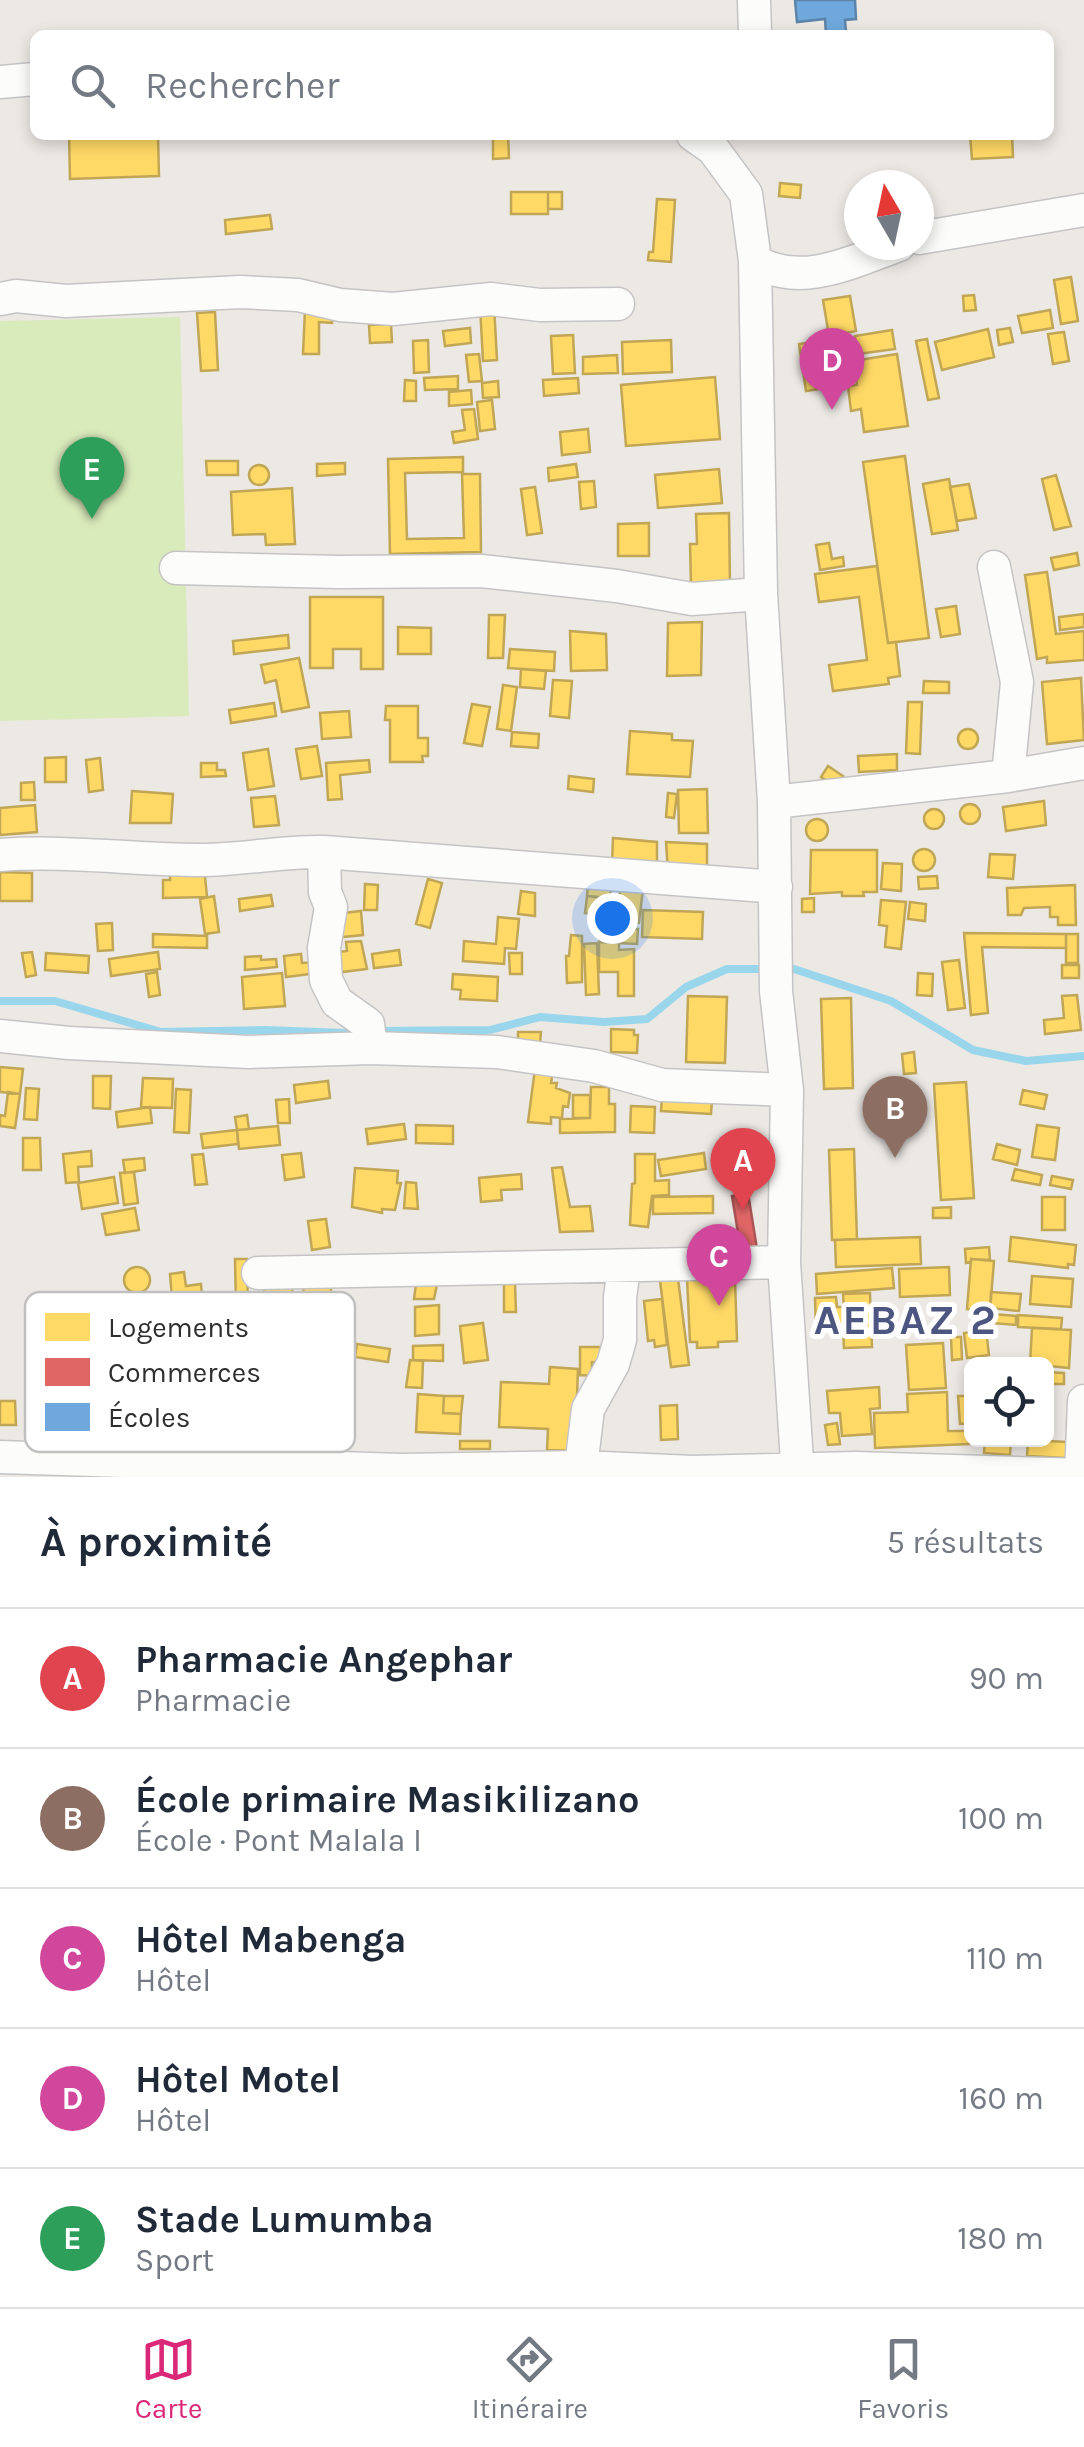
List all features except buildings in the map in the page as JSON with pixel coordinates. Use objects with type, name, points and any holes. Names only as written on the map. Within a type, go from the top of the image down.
[{"type":"street","points":[[754,0],[755,30]]},
{"type":"street","points":[[0,82],[30,79]]},
{"type":"street","points":[[709,140],[746,194],[755,261],[761,594],[774,802],[776,992],[787,1090],[784,1262],[798,1474]]},
{"type":"street","points":[[934,235],[1084,210]]},
{"type":"street","points":[[755,261],[769,269],[798,274],[840,268],[861,260]]},
{"type":"street","points":[[0,299],[16,296],[66,301],[240,292],[298,295],[340,306],[393,309],[491,299],[576,307],[618,304]]},
{"type":"street","points":[[994,567],[1017,682],[1008,776]]},
{"type":"street","points":[[176,568],[480,571],[692,598],[761,594]]},
{"type":"street","points":[[774,802],[1008,776],[1084,763]]},
{"type":"street","points":[[0,855],[36,852],[204,860],[324,852],[776,887]]},
{"type":"street","points":[[324,852],[326,892],[332,907],[324,948],[326,980],[337,1002],[368,1024],[372,1048]]},
{"type":"street","points":[[0,1036],[69,1044],[249,1052],[372,1048],[497,1052],[594,1066],[662,1085],[787,1090]]},
{"type":"street","points":[[258,1274],[784,1262]]},
{"type":"street","points":[[581,1467],[588,1409],[613,1364],[620,1340],[624,1268]]},
{"type":"street","points":[[0,1458],[307,1471],[581,1467],[798,1474],[856,1468],[1082,1476],[1084,1401]]},
{"type":"green space","points":[[180,317],[189,716],[0,721],[0,321]]},
{"type":"waterway","points":[[375,1031],[490,1030],[540,1017],[604,1022],[647,1019],[686,987],[727,969],[769,969]]},
{"type":"waterway","points":[[783,969],[794,969],[891,1001],[973,1050],[1026,1061],[1084,1056]]},
{"type":"waterway","points":[[0,1001],[55,1001],[161,1032],[346,1033]]},
{"type":"place","name":"Hôtel Motel","points":[[832,410]]},
{"type":"place","name":"Stade Lumumba","points":[[92,519]]},
{"type":"place","name":"École primaire Masikilizano","points":[[895,1158]]},
{"type":"place","name":"Pharmacie Angephar","points":[[743,1210]]},
{"type":"place","name":"Hôtel Mabenga","points":[[719,1306]]},
{"type":"district","name":"AEBAZ 2","points":[[906,1320]]}]
